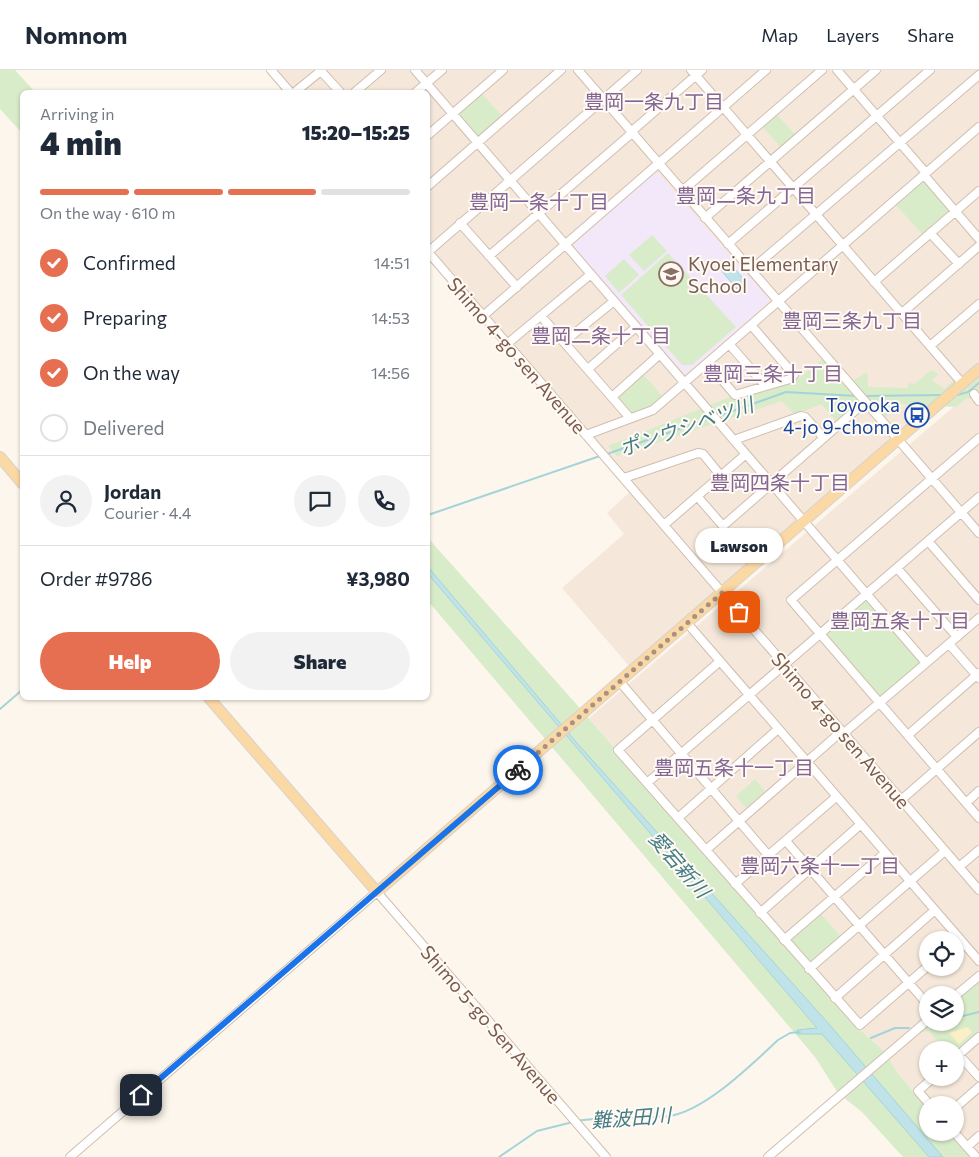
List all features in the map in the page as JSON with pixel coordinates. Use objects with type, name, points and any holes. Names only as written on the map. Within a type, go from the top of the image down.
[{"type":"main road","points":[[211,700],[377,892],[688,624],[979,369]]},
{"type":"main road","points":[[0,457],[20,481]]},
{"type":"street","points":[[271,70],[288,90]]},
{"type":"street","points":[[297,90],[321,70],[338,90]]},
{"type":"street","points":[[357,90],[381,70]]},
{"type":"street","points":[[415,70],[478,142],[509,181],[540,212],[636,327],[926,663]]},
{"type":"street","points":[[418,90],[442,70]]},
{"type":"street","points":[[430,133],[503,70]]},
{"type":"street","points":[[430,184],[561,70]]},
{"type":"street","points":[[578,70],[979,533]]},
{"type":"street","points":[[430,250],[637,70]]},
{"type":"street","points":[[484,316],[766,70]]},
{"type":"street","points":[[682,191],[822,70]]},
{"type":"street","points":[[837,70],[979,239]]},
{"type":"street","points":[[705,218],[876,70]]},
{"type":"street","points":[[728,244],[930,70]]},
{"type":"street","points":[[488,256],[631,132],[696,72],[723,107],[930,346],[959,386]]},
{"type":"street","points":[[751,270],[979,75]]},
{"type":"street","points":[[586,435],[653,410],[979,128]]},
{"type":"street","points":[[874,282],[979,191]]},
{"type":"street","points":[[460,223],[516,287]]},
{"type":"street","points":[[930,233],[959,264]]},
{"type":"street","points":[[902,313],[979,246]]},
{"type":"street","name":"Shimo 4-go sen Avenue","points":[[430,254],[979,890]]},
{"type":"street","points":[[507,344],[591,274]]},
{"type":"street","points":[[564,342],[614,301]]},
{"type":"street","points":[[930,346],[979,304]]},
{"type":"street","points":[[541,316],[630,418]]},
{"type":"street","points":[[708,363],[735,395],[790,379],[794,375],[751,325]]},
{"type":"street","points":[[588,369],[636,327]]},
{"type":"street","points":[[729,344],[765,385]]},
{"type":"street","points":[[612,397],[660,354]]},
{"type":"street","points":[[697,496],[723,526],[864,401]]},
{"type":"street","points":[[734,440],[802,416],[824,438]]},
{"type":"street","points":[[979,438],[791,600],[979,818]]},
{"type":"street","points":[[624,478],[698,453],[703,454],[721,476]]},
{"type":"street","points":[[664,525],[746,454]]},
{"type":"street","points":[[647,783],[979,497]]},
{"type":"street","points":[[928,541],[979,600]]},
{"type":"street","points":[[897,568],[957,637]]},
{"type":"street","points":[[706,850],[807,762],[880,703],[979,618]]},
{"type":"street","points":[[688,624],[935,910],[950,931]]},
{"type":"street","points":[[908,735],[978,676],[949,644]]},
{"type":"street","points":[[720,662],[618,750],[860,1025],[919,973]]},
{"type":"street","points":[[620,682],[768,855]]},
{"type":"street","points":[[678,818],[778,730]]},
{"type":"street","points":[[901,800],[979,732]]},
{"type":"street","points":[[966,803],[979,791]]},
{"type":"street","points":[[735,884],[836,797]]},
{"type":"street","points":[[760,912],[861,824]]},
{"type":"street","points":[[786,841],[919,995]]},
{"type":"street","points":[[959,867],[979,850]]},
{"type":"street","points":[[809,969],[945,851]]},
{"type":"street","points":[[784,940],[885,853]]},
{"type":"street","points":[[70,1157],[377,892]]},
{"type":"street","name":"Shimo 5-go Sen Avenue","points":[[377,892],[606,1157]]},
{"type":"street","points":[[835,998],[935,910]]},
{"type":"street","points":[[964,947],[979,961]]},
{"type":"street","points":[[964,988],[979,976]]},
{"type":"street","points":[[768,1157],[919,1028]]},
{"type":"street","points":[[964,1051],[979,1038]]},
{"type":"street","points":[[964,1063],[979,1077]]},
{"type":"street","points":[[923,1086],[918,1090],[923,1096]]},
{"type":"street","points":[[964,1100],[979,1087]]},
{"type":"street","points":[[967,1147],[979,1136]]},
{"type":"street","points":[[962,1141],[976,1157]]},
{"type":"shaded area","points":[[274,70],[979,70],[979,363],[629,666],[562,588],[624,534],[607,513],[634,488],[430,250],[430,90],[291,90]]},
{"type":"shaded area","name":"Kyoei Elementary School","points":[[654,173],[658,173],[769,299],[768,303],[687,373],[684,373],[574,248],[575,243]]},
{"type":"shaded area","points":[[979,385],[979,1157],[969,1157],[955,1141],[964,1141],[964,1096],[919,1096],[919,1099],[899,1075],[885,1052],[859,1029],[589,718]]},
{"type":"green space","points":[[0,70],[15,70],[33,90],[20,90],[20,131],[0,109]]},
{"type":"green space","points":[[481,93],[503,117],[482,136],[477,135],[460,117],[460,111]]},
{"type":"green space","points":[[776,114],[796,135],[781,148],[762,126]]},
{"type":"green space","points":[[924,180],[949,210],[922,234],[896,205]]},
{"type":"green space","points":[[652,235],[667,251],[644,271],[629,255]]},
{"type":"green space","points":[[668,253],[736,327],[692,365],[682,365],[621,295]]},
{"type":"green space","points":[[624,259],[639,275],[619,293],[605,276]]},
{"type":"green space","points":[[823,359],[862,403],[838,423],[821,404],[795,415],[782,401],[617,456],[608,446],[735,395],[794,375],[798,379]]},
{"type":"green space","points":[[979,369],[979,391],[971,399],[967,398],[956,407],[900,404],[883,419],[851,382],[867,372],[868,387],[908,388],[909,383],[915,384],[931,370],[939,374],[932,380],[944,389],[955,379],[963,383]]},
{"type":"green space","points":[[642,373],[664,398],[653,408],[633,416],[616,397]]},
{"type":"green space","points":[[430,540],[586,715],[859,1029],[885,1052],[899,1075],[919,1099],[919,1141],[956,1141],[970,1157],[903,1157],[862,1112],[838,1093],[815,1057],[430,603]]},
{"type":"green space","points":[[867,598],[922,662],[879,697],[824,635]]},
{"type":"green space","points":[[755,779],[765,791],[746,808],[736,796]]},
{"type":"green space","points":[[820,913],[843,939],[811,967],[789,939]]},
{"type":"green space","points":[[979,978],[979,1032],[964,1045],[964,1041],[937,1041],[929,1031],[964,1031],[964,990]]},
{"type":"sand","points":[[968,1027],[972,1032],[962,1041],[956,1041],[949,1033],[964,1031],[964,1028]]},
{"type":"water","points":[[729,262],[746,282],[737,289],[720,269]]},
{"type":"water","name":"愛宕新川","points":[[430,569],[577,743],[828,1023],[919,1129],[919,1141],[929,1141],[943,1157],[929,1157],[822,1034],[797,1034],[797,1030],[817,1028],[430,576]]},
{"type":"waterway","name":"ポンウシベツ川","points":[[957,395],[968,392],[979,383]]},
{"type":"waterway","name":"ポンウシベツ川","points":[[716,417],[786,392],[857,396]]},
{"type":"waterway","name":"ポンウシベツ川","points":[[864,396],[944,395]]},
{"type":"waterway","name":"ポンウシベツ川","points":[[607,454],[711,418]]},
{"type":"waterway","name":"ポンウシベツ川","points":[[430,514],[600,456]]},
{"type":"waterway","name":"ポンウシベツ川","points":[[0,709],[20,692]]},
{"type":"waterway","name":"難波田川","points":[[964,1016],[979,1012]]},
{"type":"waterway","name":"難波田川","points":[[871,1038],[895,1028],[909,1028]]},
{"type":"waterway","name":"難波田川","points":[[577,1121],[658,1117],[683,1112],[698,1105],[727,1085],[778,1040],[790,1033],[800,1032]]},
{"type":"waterway","name":"難波田川","points":[[499,1157],[537,1131],[573,1122]]},
{"type":"way so far","points":[[518,770],[723,592],[739,612]]},
{"type":"place","name":"Kyoei Elementary School","points":[[671,274]]},
{"type":"place","name":"Toyooka 4-jo 9-chome","points":[[917,415]]},
{"type":"place","name":"Lawson","points":[[739,612]]},
{"type":"district","name":"豊岡一条九丁目","points":[[654,101]]},
{"type":"district","name":"豊岡二条九丁目","points":[[746,195]]},
{"type":"district","name":"豊岡一条十丁目","points":[[539,201]]},
{"type":"district","name":"豊岡三条九丁目","points":[[852,320]]},
{"type":"district","name":"豊岡二条十丁目","points":[[601,335]]},
{"type":"district","name":"豊岡三条十丁目","points":[[773,373]]},
{"type":"district","name":"豊岡四条十丁目","points":[[780,482]]},
{"type":"district","name":"豊岡五条十丁目","points":[[900,620]]},
{"type":"district","name":"豊岡五条十一丁目","points":[[734,767]]},
{"type":"district","name":"豊岡六条十一丁目","points":[[820,865]]},
{"type":"route","points":[[141,1095],[518,770]]}]
